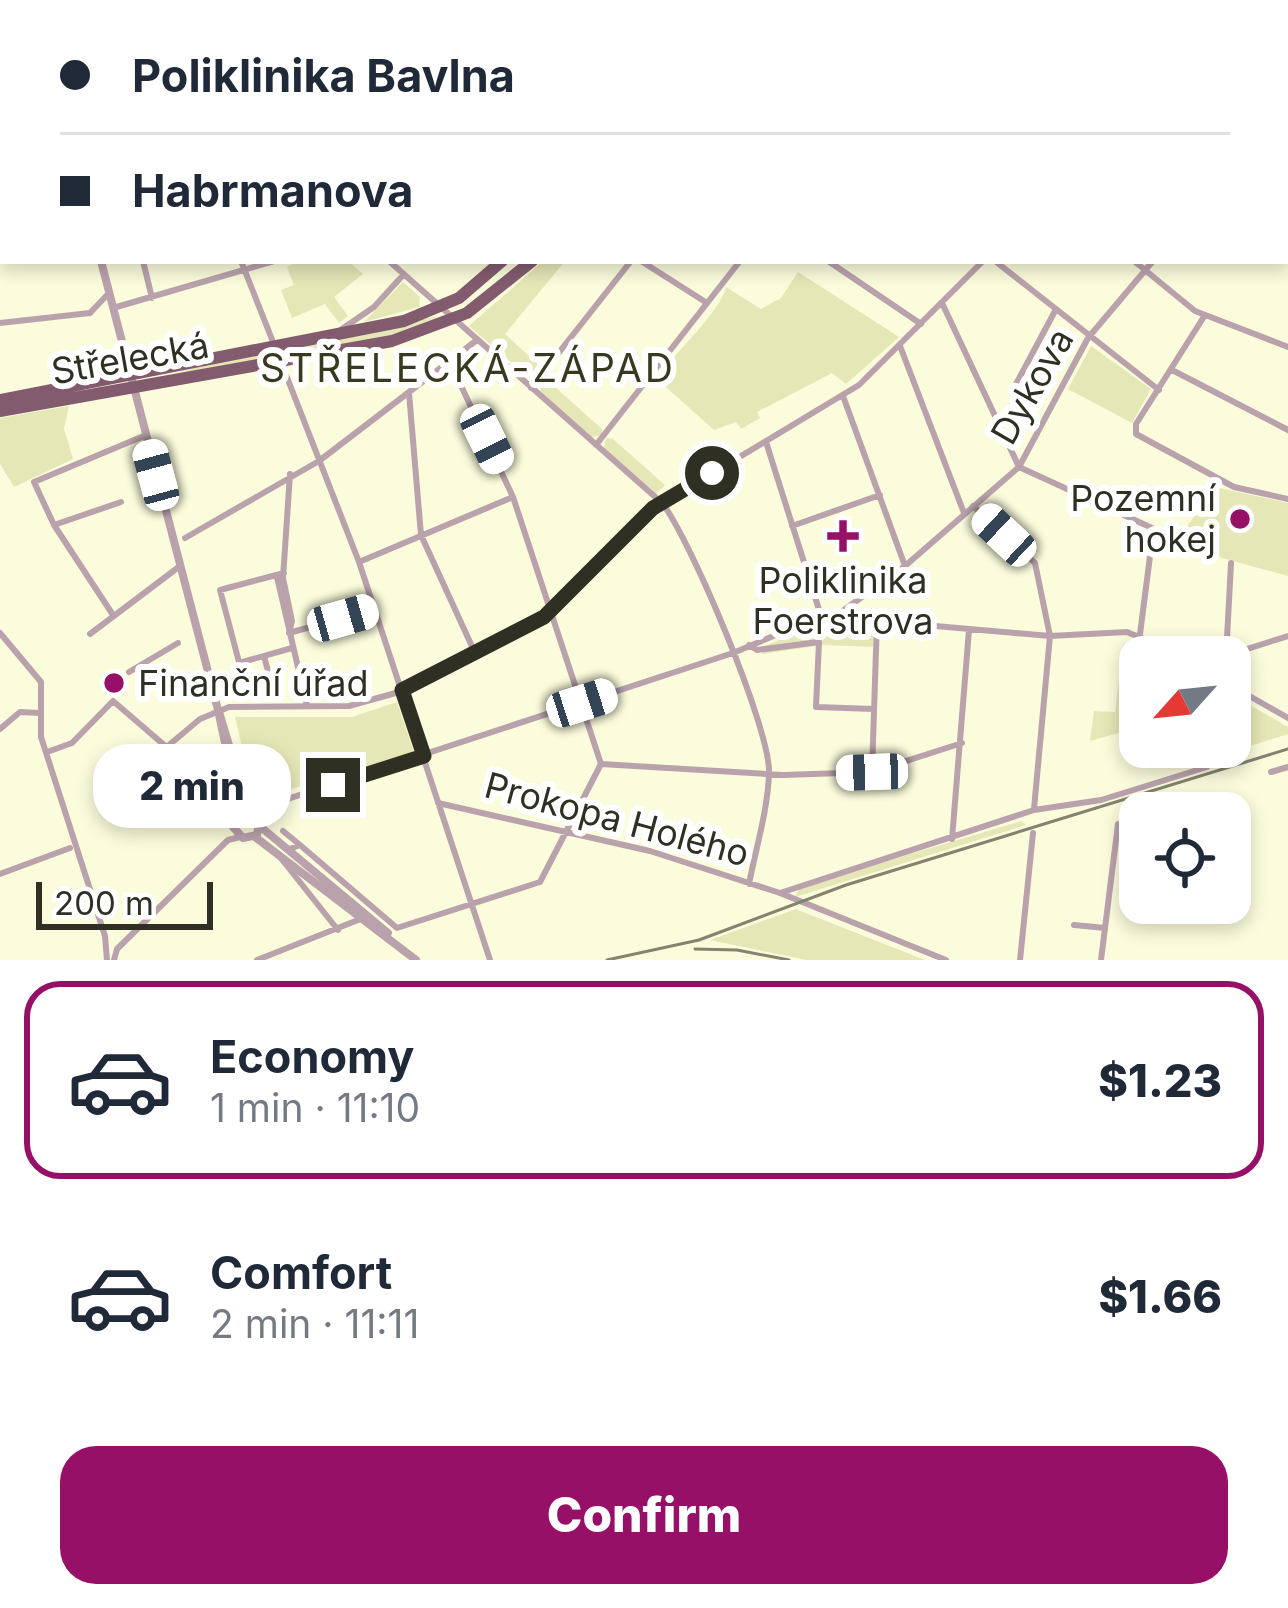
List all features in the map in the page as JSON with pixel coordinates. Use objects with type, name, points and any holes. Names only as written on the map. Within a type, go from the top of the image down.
[{"type":"main road","name":"Střelecká","points":[[0,411],[442,308],[498,264]]},
{"type":"main road","name":"Střelecká","points":[[0,400],[281,362],[392,341],[455,320],[486,302],[529,264]]},
{"type":"street","points":[[102,264],[180,566],[194,639],[247,810],[283,852],[413,958]]},
{"type":"street","points":[[144,264],[152,298]]},
{"type":"street","points":[[242,264],[275,347]]},
{"type":"street","points":[[113,308],[266,264]]},
{"type":"street","points":[[393,264],[662,503],[678,526],[733,653],[769,774],[748,884]]},
{"type":"street","points":[[531,388],[629,264]]},
{"type":"street","points":[[646,264],[707,303]]},
{"type":"street","points":[[596,445],[738,264]]},
{"type":"street","points":[[832,264],[921,324]]},
{"type":"street","points":[[843,271],[848,264]]},
{"type":"street","points":[[169,746],[218,710],[349,706],[402,690],[551,610],[662,503],[843,396],[901,346],[980,264]]},
{"type":"street","points":[[999,264],[1159,390]]},
{"type":"street","points":[[1138,264],[1205,315],[1288,347]]},
{"type":"street","name":"Dykova","points":[[834,616],[904,566],[1018,466],[1088,338],[1151,264]]},
{"type":"street","name":"Střelecká","points":[[332,337],[374,307],[404,274]]},
{"type":"street","points":[[0,323],[90,313],[109,293]]},
{"type":"street","points":[[942,303],[1018,466],[1154,533],[1187,544]]},
{"type":"street","points":[[1016,384],[1055,310]]},
{"type":"street","points":[[1205,315],[1135,431],[1234,487],[1288,499]]},
{"type":"street","points":[[184,538],[319,460],[477,340]]},
{"type":"street","points":[[901,346],[964,513]]},
{"type":"street","points":[[281,362],[359,562],[490,960]]},
{"type":"street","points":[[283,831],[397,928],[540,882],[601,764],[513,497],[450,362]]},
{"type":"street","points":[[1172,370],[1288,430]]},
{"type":"street","points":[[409,393],[421,535],[476,653]]},
{"type":"street","points":[[843,396],[904,566]]},
{"type":"street","points":[[113,615],[54,525],[34,482],[146,435]]},
{"type":"street","points":[[766,440],[821,616]]},
{"type":"street","points":[[290,475],[284,573],[274,583],[307,706]]},
{"type":"street","points":[[792,526],[880,495]]},
{"type":"street","points":[[359,562],[513,497]]},
{"type":"street","points":[[54,525],[122,502]]},
{"type":"street","points":[[973,506],[1035,563],[1050,636],[1034,810]]},
{"type":"street","points":[[1140,634],[1154,533]]},
{"type":"street","points":[[1226,636],[1231,563]]},
{"type":"street","points":[[90,634],[180,566]]},
{"type":"street","points":[[264,656],[269,674],[244,681],[220,590],[284,573]]},
{"type":"street","points":[[289,633],[374,609]]},
{"type":"street","points":[[228,841],[232,827],[247,810],[733,653],[821,616],[1050,636],[1144,636]]},
{"type":"street","points":[[872,772],[877,621]]},
{"type":"street","points":[[952,839],[969,630]]},
{"type":"street","points":[[0,633],[39,679],[46,753],[107,945],[102,954],[113,960],[117,949],[228,841],[254,837],[283,852],[356,906],[413,958]]},
{"type":"street","points":[[1251,648],[1288,636]]},
{"type":"street","points":[[748,645],[757,650],[819,642],[816,707],[874,709]]},
{"type":"street","points":[[129,672],[178,643]]},
{"type":"street","points":[[239,663],[292,648]]},
{"type":"street","points":[[1251,697],[1288,718]]},
{"type":"street","points":[[46,753],[71,743],[113,701],[214,788],[206,801]]},
{"type":"street","points":[[0,730],[23,711],[39,713]]},
{"type":"street","points":[[601,764],[769,774],[872,772],[962,743]]},
{"type":"street","points":[[1271,772],[1288,767]]},
{"type":"street","points":[[780,893],[1034,810],[1101,800],[1204,768]]},
{"type":"street","points":[[254,837],[280,800]]},
{"type":"street","name":"Prokopa Holého","points":[[438,802],[565,829],[780,893],[946,960]]},
{"type":"street","points":[[1101,960],[1118,824]]},
{"type":"street","points":[[232,827],[240,837]]},
{"type":"street","points":[[1020,960],[1033,833]]},
{"type":"street","points":[[283,852],[300,845]]},
{"type":"street","points":[[0,874],[70,848]]},
{"type":"street","points":[[283,852],[287,872],[340,930]]},
{"type":"street","points":[[333,896],[346,915],[340,930]]},
{"type":"street","points":[[356,906],[360,917]]},
{"type":"street","points":[[257,960],[340,930],[360,917]]},
{"type":"street","points":[[1074,925],[1105,928]]},
{"type":"street","points":[[107,945],[117,949]]},
{"type":"green space","points":[[351,264],[363,274],[334,297],[348,316],[339,323],[325,304],[292,318],[281,290],[294,285],[287,267]]},
{"type":"green space","points":[[540,264],[563,264],[505,334],[541,367],[532,380],[469,326]]},
{"type":"green space","points":[[798,272],[899,337],[846,384],[832,373],[757,412],[760,418],[741,429],[736,422],[714,430],[656,378],[707,319],[726,287],[761,309],[781,298]]},
{"type":"green space","points":[[403,282],[420,297],[419,307],[364,322]]},
{"type":"green space","points":[[439,316],[392,337],[174,374],[209,364]]},
{"type":"green space","points":[[1091,346],[1151,389],[1132,423],[1068,389]]},
{"type":"green space","points":[[546,379],[602,429],[602,435],[591,437],[541,392],[540,382]]},
{"type":"green space","points":[[69,406],[64,429],[73,459],[14,487],[0,464],[0,418]]},
{"type":"green space","points":[[606,438],[665,485],[655,495],[604,449]]},
{"type":"green space","name":"Pozemní hokej","points":[[1215,487],[1288,503],[1288,576],[1222,558],[1181,535]]},
{"type":"green space","points":[[814,624],[874,629],[873,647],[823,645],[762,654],[761,648]]},
{"type":"green space","points":[[1119,680],[1119,733],[1090,741],[1094,711],[1115,712]]},
{"type":"green space","points":[[397,702],[414,752],[278,793],[251,786],[235,717],[352,717]]},
{"type":"green space","points":[[1251,706],[1288,727],[1288,734],[1251,746]]},
{"type":"green space","points":[[1021,821],[1026,825],[795,897],[800,887]]},
{"type":"green space","points":[[796,909],[925,960],[806,960],[710,940]]},
{"type":"railway","points":[[607,960],[699,940],[846,885],[1288,749]]},
{"type":"railway","points":[[695,949],[737,950],[789,960]]},
{"type":"place","name":"Pozemní hokej","points":[[1240,519]]},
{"type":"place","name":"Poliklinika Foerstrova","points":[[843,536]]},
{"type":"place","name":"Finanční úřad","points":[[114,683]]},
{"type":"district","name":"STŘELECKÁ-ZÁPAD","points":[[468,367]]},
{"type":"route","points":[[333,785],[424,756],[402,690],[544,617],[653,508],[712,473]]}]
